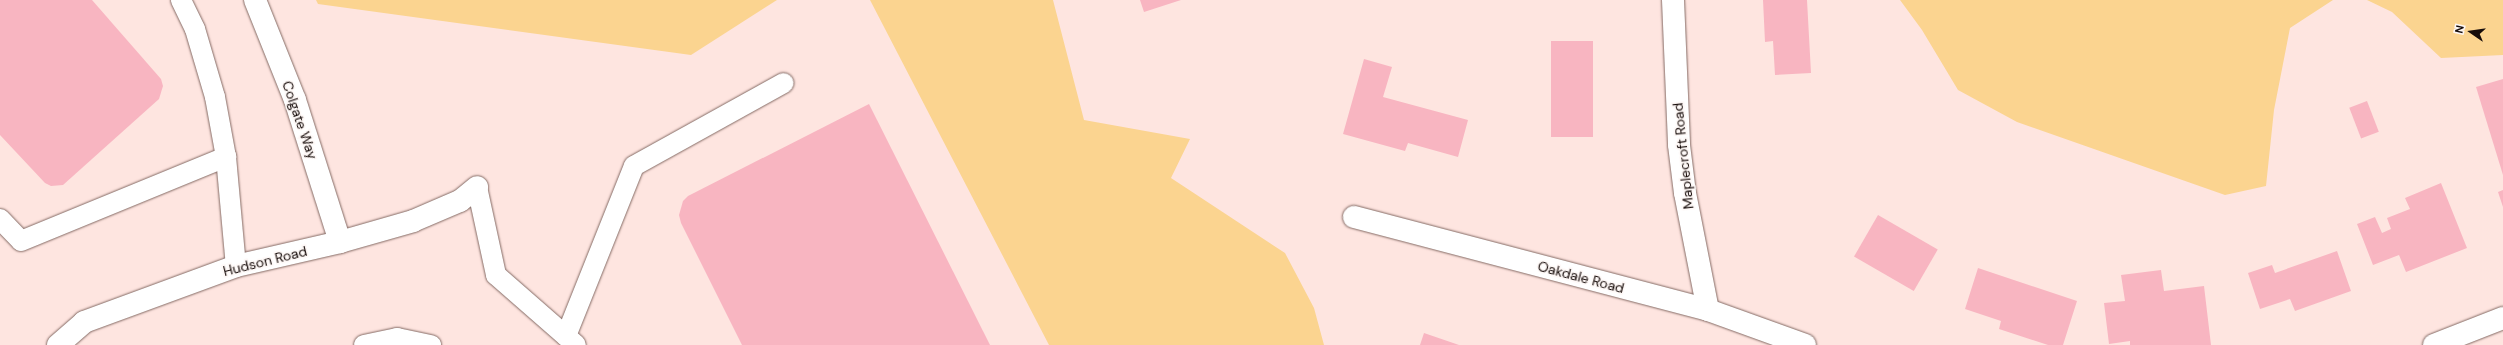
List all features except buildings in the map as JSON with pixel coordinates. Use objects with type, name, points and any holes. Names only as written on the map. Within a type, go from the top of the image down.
[{"type":"street","name":"Colgate Way","points":[[255,0],[295,100],[340,242]]},
{"type":"street","name":"Maplecroft Road","points":[[1672,0],[1679,145],[1685,193],[1708,310]]},
{"type":"street","name":"Hudson Road","points":[[58,345],[84,322],[236,266],[340,242],[413,221],[460,201],[477,187]]},
{"type":"street","name":"Oakdale Road","points":[[1354,217],[1708,310],[1805,345]]},
{"type":"street","points":[[2434,345],[2503,318]]},
{"type":"lane","points":[[181,0],[196,29],[215,97],[226,157],[236,266]]},
{"type":"lane","points":[[477,187],[496,276],[571,341],[634,166],[784,83]]},
{"type":"lane","points":[[0,219],[21,241],[226,157]]},
{"type":"lane","points":[[364,345],[397,338],[431,345]]},
{"type":"shaded area","points":[[316,0],[777,0],[691,55],[318,4]]},
{"type":"shaded area","points":[[870,0],[1053,0],[1084,120],[1190,139],[1171,178],[1285,253],[1314,308],[1324,345],[1049,345]]},
{"type":"shaded area","points":[[1900,0],[2333,0],[2290,28],[2274,110],[2266,186],[2225,195],[2017,122],[1958,90],[1922,30]]},
{"type":"shaded area","points":[[2367,0],[2503,0],[2503,55],[2441,58],[2392,12]]}]
